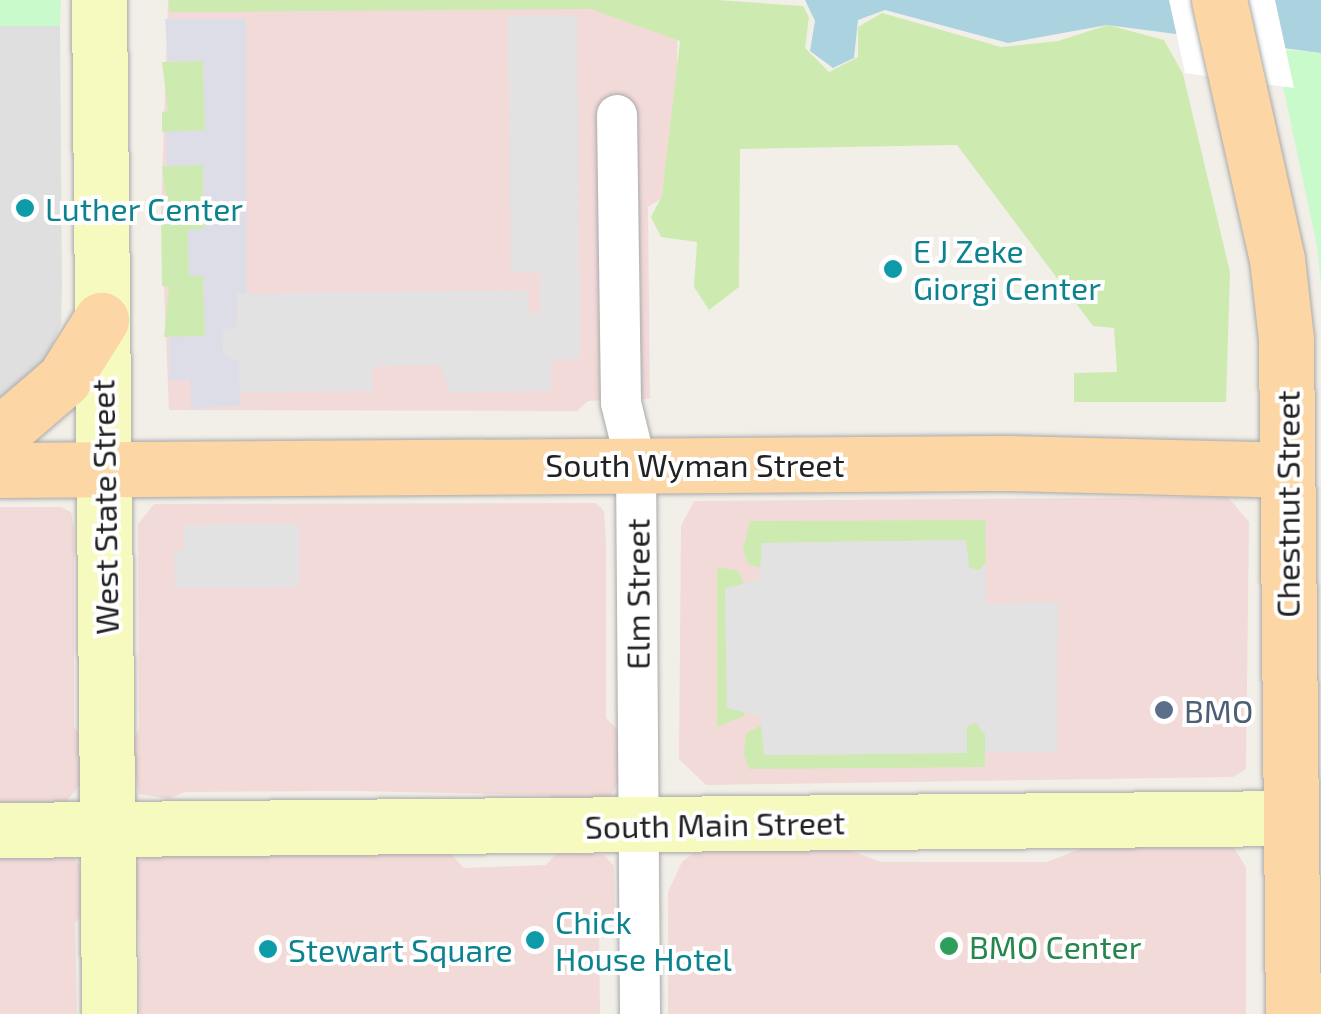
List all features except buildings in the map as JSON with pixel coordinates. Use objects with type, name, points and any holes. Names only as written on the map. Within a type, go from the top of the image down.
[{"type":"main road","name":"Chestnut Street","points":[[1220,0],[1277,259],[1286,339],[1286,470],[1306,818],[1293,1014]]},
{"type":"main road","points":[[0,434],[64,379],[101,320]]},
{"type":"main road","name":"South Wyman Street","points":[[0,470],[636,464],[1286,470]]},
{"type":"street","name":"West State Street","points":[[99,0],[110,1014]]},
{"type":"street","name":"Elm Street","points":[[617,115],[621,404],[636,464],[640,1014]]},
{"type":"street","name":"South Main Street","points":[[0,830],[1306,818]]},
{"type":"shaded area","points":[[168,0],[677,0],[678,188],[648,207],[650,399],[588,401],[577,411],[169,410],[161,214]]},
{"type":"shaded area","points":[[508,16],[577,16],[580,358],[551,362],[551,391],[449,392],[441,365],[379,366],[372,371],[373,391],[239,392],[239,361],[223,355],[222,329],[238,323],[237,294],[527,290],[528,312],[540,314],[541,273],[511,272]]},
{"type":"shaded area","points":[[165,19],[246,19],[247,293],[237,294],[236,327],[222,330],[223,355],[239,361],[240,405],[191,409],[190,380],[169,380],[169,337],[205,336],[203,276],[189,276],[188,230],[204,229],[203,165],[167,166],[166,132],[205,130],[203,61],[168,61]]},
{"type":"shaded area","points":[[0,26],[60,26],[62,287],[61,324],[49,352],[30,388],[0,410]]},
{"type":"shaded area","points":[[1228,497],[1249,522],[1246,769],[1233,777],[706,785],[679,759],[681,526],[694,501]]},
{"type":"shaded area","points":[[596,503],[604,511],[606,542],[606,718],[620,732],[618,783],[608,801],[560,806],[549,795],[353,791],[185,792],[169,799],[139,794],[131,741],[139,730],[138,524],[154,504]]},
{"type":"shaded area","points":[[0,507],[61,507],[71,512],[74,727],[83,739],[80,785],[63,805],[0,807]]},
{"type":"shaded area","points":[[299,524],[299,587],[175,588],[174,551],[184,549],[184,525]]},
{"type":"shaded area","points":[[966,540],[969,568],[980,570],[986,562],[986,604],[1058,602],[1057,752],[985,752],[985,734],[974,721],[967,727],[967,753],[764,755],[760,716],[727,708],[725,588],[759,580],[762,543]]},
{"type":"shaded area","name":"BMO Center","points":[[1217,844],[1234,848],[1246,867],[1246,1014],[668,1014],[668,892],[682,862],[696,851],[843,848],[881,862],[1047,862],[1082,848]]},
{"type":"shaded area","points":[[0,849],[72,856],[79,864],[86,911],[75,923],[77,1014],[0,1014]]},
{"type":"shaded area","points":[[152,851],[450,853],[464,868],[546,865],[558,852],[604,855],[614,866],[615,915],[599,924],[600,1014],[140,1014],[139,922],[129,909],[133,866]]},
{"type":"green space","points":[[0,0],[61,0],[60,26],[0,26]]},
{"type":"green space","points":[[169,0],[717,0],[803,6],[809,17],[805,48],[829,72],[858,57],[858,27],[882,13],[1001,47],[1058,41],[1108,25],[1164,40],[1183,74],[1230,272],[1226,402],[1074,402],[1074,373],[1117,372],[1114,328],[1093,326],[957,145],[740,149],[739,287],[709,310],[694,287],[697,242],[661,237],[651,217],[662,196],[680,41],[591,9],[169,12]]},
{"type":"green space","points":[[1275,49],[1321,53],[1321,286],[1317,246]]},
{"type":"green space","points":[[203,61],[205,131],[162,132],[162,112],[168,111],[162,62]]},
{"type":"green space","points":[[203,165],[204,230],[188,231],[189,275],[203,275],[205,336],[164,337],[169,287],[162,286],[161,214],[168,213],[162,166]]},
{"type":"green space","points":[[985,520],[986,562],[980,570],[969,568],[966,540],[762,543],[763,569],[748,564],[743,550],[750,521]]},
{"type":"green space","points":[[717,567],[738,571],[746,588],[725,588],[727,707],[745,709],[744,716],[717,727]]},
{"type":"green space","points":[[977,722],[985,734],[985,767],[749,769],[744,754],[746,734],[763,724],[765,755],[967,753],[967,727]]},
{"type":"water","points":[[805,0],[1321,0],[1321,53],[1107,25],[1008,43],[885,10],[858,20],[854,58],[833,68],[810,51],[815,21]]},
{"type":"pier","points":[[1169,0],[1275,0],[1294,88],[1185,73]]},
{"type":"place","name":"Luther Center","points":[[25,208]]},
{"type":"place","name":"E J Zeke Giorgi Center","points":[[893,269]]},
{"type":"place","name":"BMO","points":[[1164,710]]},
{"type":"place","name":"Chick House Hotel","points":[[535,940]]},
{"type":"place","name":"BMO Center","points":[[949,946]]},
{"type":"place","name":"Stewart Square","points":[[268,949]]}]
